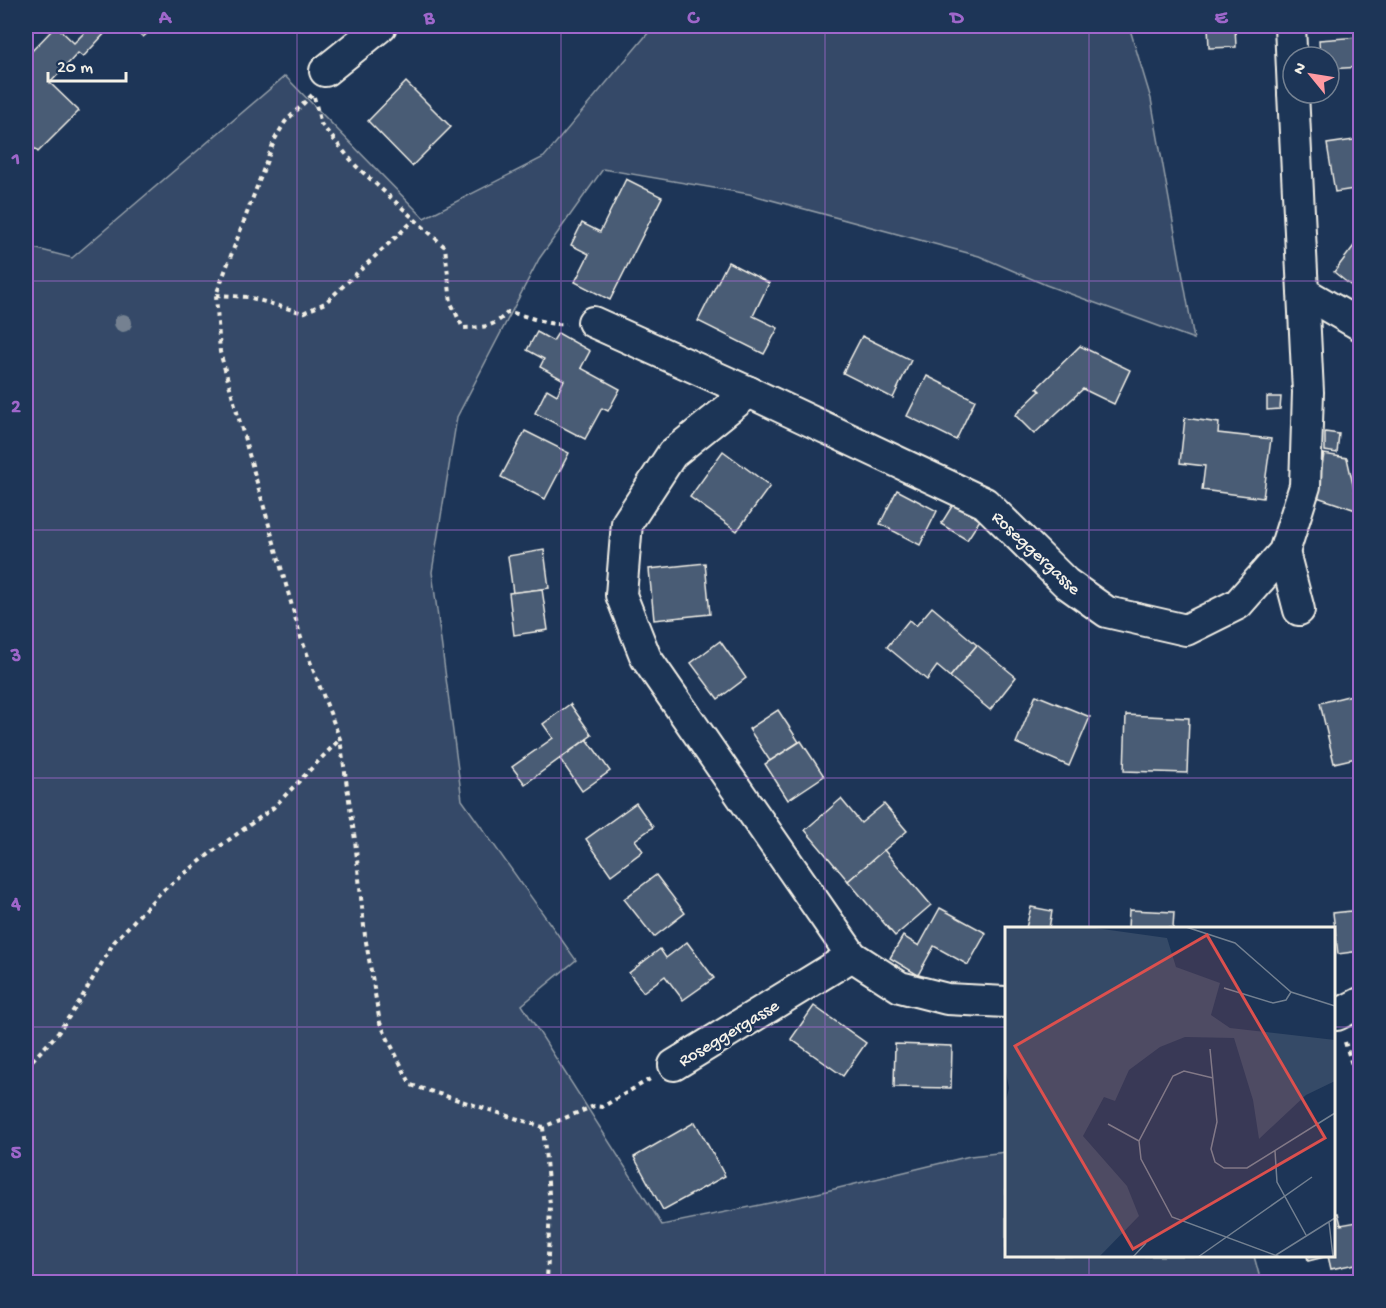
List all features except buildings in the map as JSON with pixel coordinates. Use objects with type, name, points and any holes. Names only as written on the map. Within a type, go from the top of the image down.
[{"type":"street","points":[[319,82],[381,26]]},
{"type":"street","name":"Roseggergasse","points":[[1290,26],[1291,45]]},
{"type":"street","name":"Roseggergasse","points":[[593,322],[750,392],[985,503],[1066,583],[1107,612],[1186,630],[1238,604],[1284,552],[1305,486],[1308,392],[1294,105]]},
{"type":"street","points":[[1303,292],[1360,325]]},
{"type":"street","points":[[750,392],[672,454],[627,523],[621,595],[646,658],[852,956],[900,987],[947,999],[1005,1002]]},
{"type":"street","points":[[1284,552],[1299,610]]},
{"type":"street","name":"Roseggergasse","points":[[674,1065],[852,956]]},
{"type":"path","points":[[319,82],[285,122],[275,139],[216,296],[220,351],[301,638],[339,739],[355,840],[365,936],[380,1023],[411,1086],[543,1127],[550,1205],[547,1282]]},
{"type":"path","points":[[319,82],[321,124],[356,166],[445,247],[451,303],[462,328],[487,327],[500,321],[508,312],[555,325],[593,322]]},
{"type":"path","points":[[216,296],[248,297],[303,313],[325,303],[414,220]]},
{"type":"path","points":[[26,1067],[58,1033],[114,942],[161,892],[273,808],[339,739]]},
{"type":"path","points":[[1344,1011],[1360,1091]]},
{"type":"path","name":"Roseggergasse","points":[[543,1127],[594,1106],[602,1107],[674,1065]]},
{"type":"shaded area","points":[[654,26],[1129,26],[1151,99],[1194,339],[1046,285],[979,256],[749,194],[603,169],[539,259],[457,417],[432,572],[462,800],[576,960],[522,1005],[662,1225],[818,1193],[970,1156],[1005,1152],[1005,1257],[1254,1257],[1261,1282],[26,1282],[26,246],[72,258],[285,76],[424,218],[544,157]]}]
